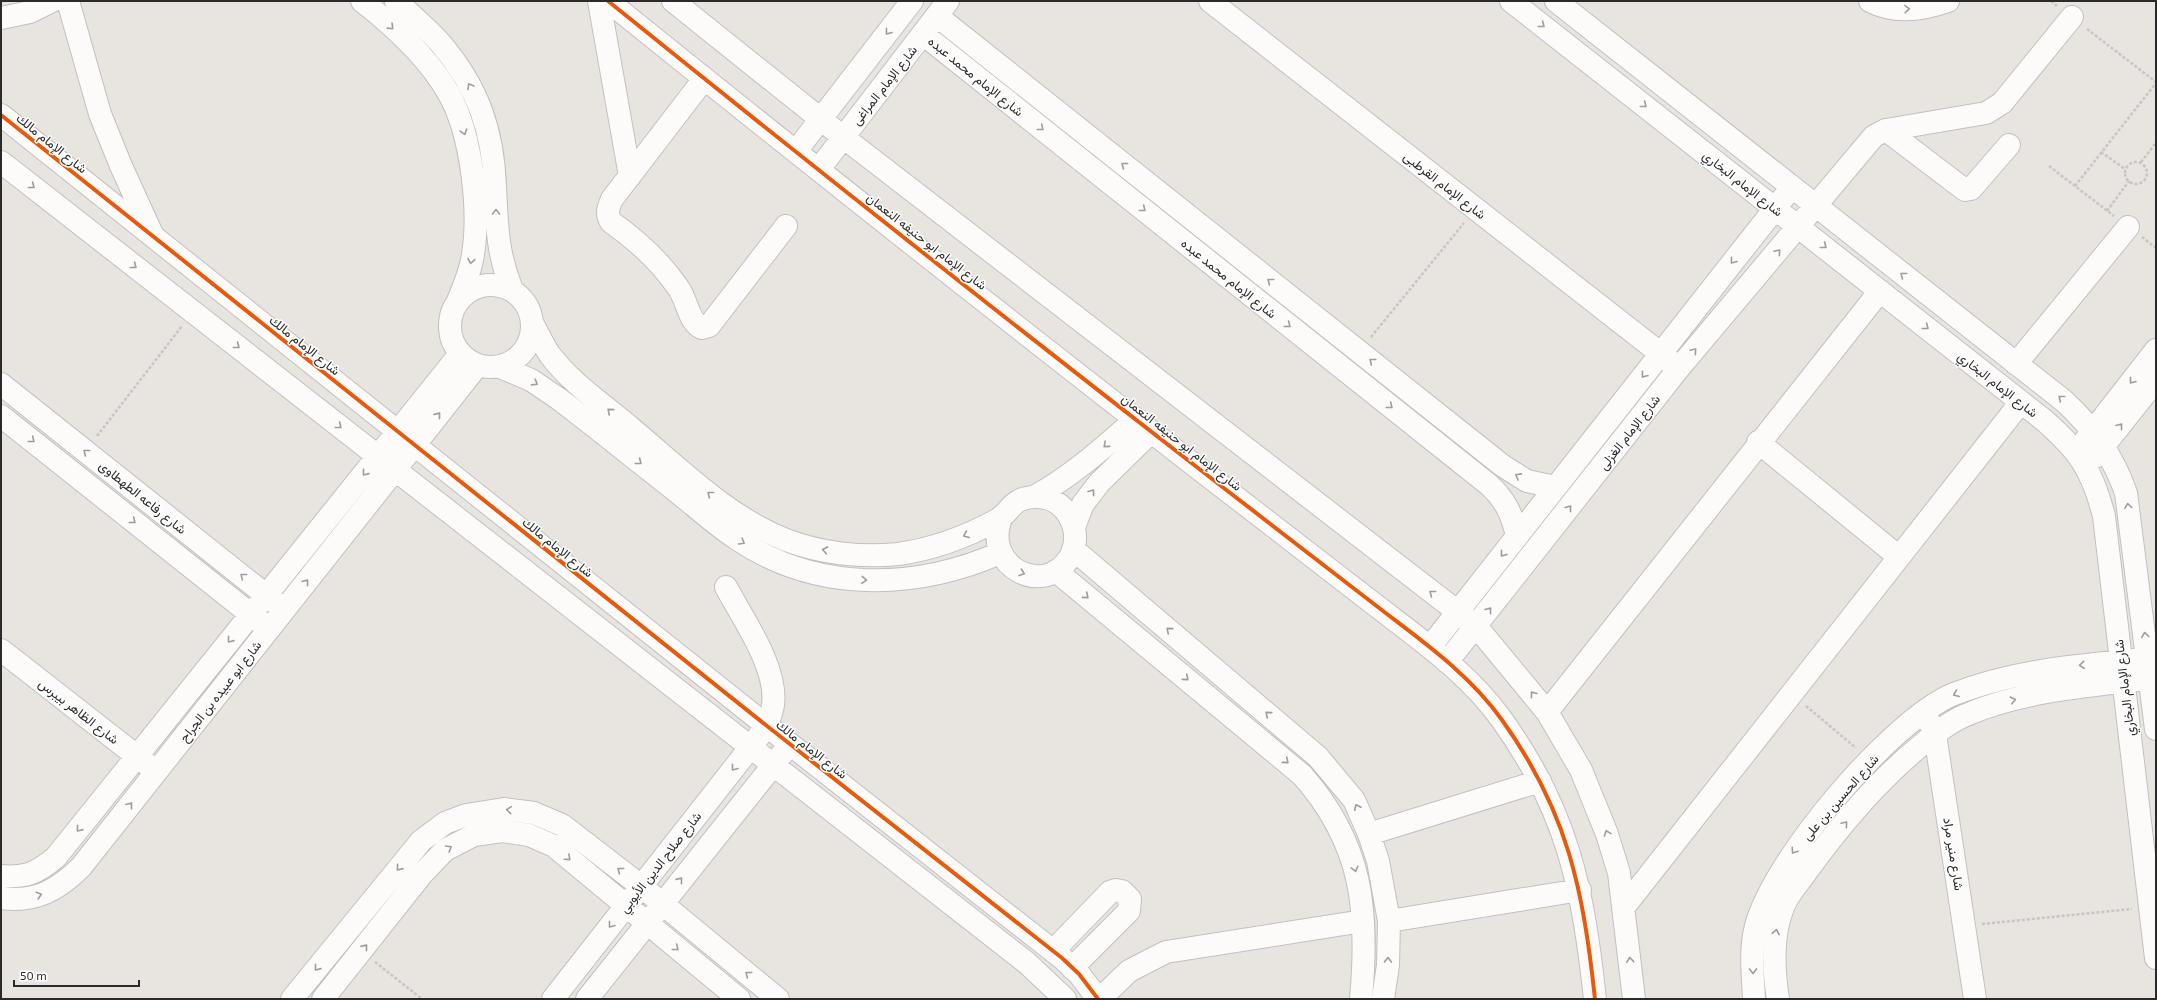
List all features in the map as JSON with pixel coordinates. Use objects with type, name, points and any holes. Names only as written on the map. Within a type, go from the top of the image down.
[{"type":"street","points":[[1,18],[30,12],[52,1]]},
{"type":"street","points":[[68,1],[103,120],[154,238]]},
{"type":"street","points":[[362,1],[423,58],[437,76],[449,94],[466,140],[474,189],[474,238],[472,259],[466,282],[452,313],[450,335],[469,360],[500,367],[531,380],[559,399],[737,539],[786,564],[839,578],[894,580],[949,572],[1000,553]]},
{"type":"street","points":[[396,1],[441,44],[460,68],[476,95],[488,124],[494,170],[497,236],[505,273],[512,290],[526,304],[532,323],[550,354],[574,381],[713,496],[761,529],[787,540],[814,548],[841,553],[896,554],[951,542],[1001,518],[1015,503],[1034,497],[1059,483],[1144,425]]},
{"type":"street","points":[[599,1],[630,176]]},
{"type":"street","name":"شارع الإمام ابو حنيفه النعمان","points":[[608,1],[1144,425],[1430,647],[1475,687],[1500,716],[1521,748],[1540,781],[1565,838],[1580,890],[1595,999]]},
{"type":"street","points":[[672,1],[820,120],[1476,626],[1547,712],[1581,770],[1607,834],[1619,873],[1634,999]]},
{"type":"street","points":[[796,151],[912,1]]},
{"type":"street","name":"شارع الإمام القرطبى","points":[[1210,1],[1679,368]]},
{"type":"street","name":"شارع الإمام البخاري","points":[[1511,1],[2021,402],[2062,436],[2082,460],[2097,491],[2104,516],[2122,671],[2153,907],[2156,958]]},
{"type":"street","name":"شارع الإمام البخاري","points":[[1556,1],[2064,401],[2099,438],[2118,470],[2126,493],[2152,668],[2156,729]]},
{"type":"street","points":[[1870,1],[1878,5],[1903,10],[1928,8],[1948,1]]},
{"type":"street","name":"شارع الإمام المراغى","points":[[819,169],[943,8]]},
{"type":"street","name":"شارع الإمام محمد عبده","points":[[943,8],[1197,223],[1514,474],[1534,483],[1555,487]]},
{"type":"street","points":[[1886,130],[1976,115],[1995,109],[2002,103],[2072,17]]},
{"type":"street","name":"شارع الإمام محمد عبده","points":[[923,34],[1488,484],[1499,494],[1508,506],[1517,536]]},
{"type":"street","points":[[704,78],[612,199],[608,209],[611,222],[638,242],[659,262],[680,290],[695,324],[702,328],[709,326],[786,226]]},
{"type":"street","name":"شارع الإمام مالك","points":[[1,115],[767,726],[1053,951],[1072,968],[1099,999]]},
{"type":"street","points":[[1886,130],[1965,190],[1971,188],[2009,145]]},
{"type":"street","name":"شارع الإمام الغزلى","points":[[1447,662],[1679,368],[1874,136],[1886,130]]},
{"type":"street","points":[[1,162],[1027,963],[1065,999]]},
{"type":"street","name":"شارع الإمام الغزلى","points":[[1430,647],[1792,187]]},
{"type":"street","points":[[1183,241],[1197,223]]},
{"type":"street","points":[[2016,364],[2128,227]]},
{"type":"street","points":[[457,303],[464,295],[482,286],[492,285],[512,290]]},
{"type":"street","points":[[1547,712],[1758,442],[1880,290]]},
{"type":"street","points":[[500,367],[518,358],[525,351],[532,333],[532,323]]},
{"type":"street","points":[[2082,460],[2099,438],[2156,350]]},
{"type":"street","name":"شارع ابو عبيده بن الجراح","points":[[1,898],[28,898],[48,893],[66,882],[81,867],[284,610],[387,463],[469,360]]},
{"type":"street","points":[[2099,438],[2156,380]]},
{"type":"street","name":"شارع رفاعه الطهطاوى","points":[[1,384],[284,610]]},
{"type":"street","points":[[1624,907],[2021,402]]},
{"type":"street","name":"شارع رفاعه الطهطاوى","points":[[1,416],[269,629]]},
{"type":"street","points":[[1074,527],[1083,504],[1144,425]]},
{"type":"street","points":[[1758,442],[1900,557]]},
{"type":"street","name":"شارع ابو عبيده بن الجراح","points":[[1,876],[18,877],[40,870],[56,857],[266,595],[387,463]]},
{"type":"street","points":[[1001,518],[996,535],[1000,553],[1010,566],[1024,574],[1040,576],[1056,571],[1066,562],[1073,549],[1076,538],[1074,527],[1064,508],[1045,498],[1034,497]]},
{"type":"street","points":[[1073,549],[1318,757],[1354,800],[1369,834],[1378,861],[1389,921],[1388,965],[1384,999]]},
{"type":"street","points":[[1056,571],[1307,780],[1320,795],[1335,818],[1346,842],[1361,894],[1364,964],[1361,999]]},
{"type":"street","points":[[726,587],[754,638],[772,684],[773,705],[767,726]]},
{"type":"street","name":"شارع الظاهر بيبرس","points":[[1,650],[156,772]]},
{"type":"street","name":"شارع الحسين بن على","points":[[1754,999],[1754,930],[1767,894],[1794,850],[1837,796],[1875,755],[1922,714],[1953,694],[2005,677],[2057,667],[2122,671]]},
{"type":"street","points":[[2122,671],[2152,668]]},
{"type":"street","name":"شارع الحسين بن على","points":[[1778,999],[1774,960],[1776,931],[1786,901],[1820,854],[1896,766],[1936,734],[1964,716],[1994,704],[2059,690],[2122,671]]},
{"type":"street","name":"شارع منير مراد","points":[[1922,714],[1936,734],[1975,999]]},
{"type":"street","name":"شارع صلاح الدين الأيوبي","points":[[553,999],[767,726]]},
{"type":"street","name":"شارع صلاح الدين الأيوبي","points":[[587,999],[790,744]]},
{"type":"street","points":[[1875,755],[1896,766]]},
{"type":"street","points":[[1369,834],[1540,781]]},
{"type":"street","points":[[292,999],[420,841],[445,823],[466,815],[504,809],[534,813],[562,825],[641,886],[778,999]]},
{"type":"street","points":[[323,999],[422,874],[445,850],[474,835],[502,831],[529,835],[554,846],[739,999]]},
{"type":"street","points":[[1053,951],[1110,892],[1116,890],[1127,894],[1130,899],[1128,911],[1072,968]]},
{"type":"street","points":[[1389,921],[1580,890]]},
{"type":"street","points":[[1099,999],[1129,971],[1166,952],[1363,921]]},
{"type":"path","points":[[2050,1],[2156,82],[2075,186]]},
{"type":"path","points":[[2140,162],[2156,143]]},
{"type":"path","points":[[2102,152],[2125,169]]},
{"type":"path","points":[[2131,162],[2140,162],[2147,169],[2145,178],[2138,184],[2129,181],[2126,178],[2125,169],[2131,162]]},
{"type":"path","points":[[2049,166],[2156,248]]},
{"type":"path","points":[[2107,211],[2129,181]]},
{"type":"path","points":[[1360,352],[1475,209]]},
{"type":"path","points":[[85,451],[193,312]]},
{"type":"path","points":[[1792,693],[1875,755]]},
{"type":"path","points":[[1965,926],[2153,907]]},
{"type":"path","points":[[362,950],[422,999]]},
{"type":"cycle path","points":[[608,1],[981,299],[1426,644],[1474,687],[1502,720],[1524,754],[1543,787],[1557,820],[1569,853],[1578,887],[1585,922],[1595,999]]},
{"type":"cycle path","points":[[1,115],[767,726],[1062,958],[1079,974],[1098,999]]}]
